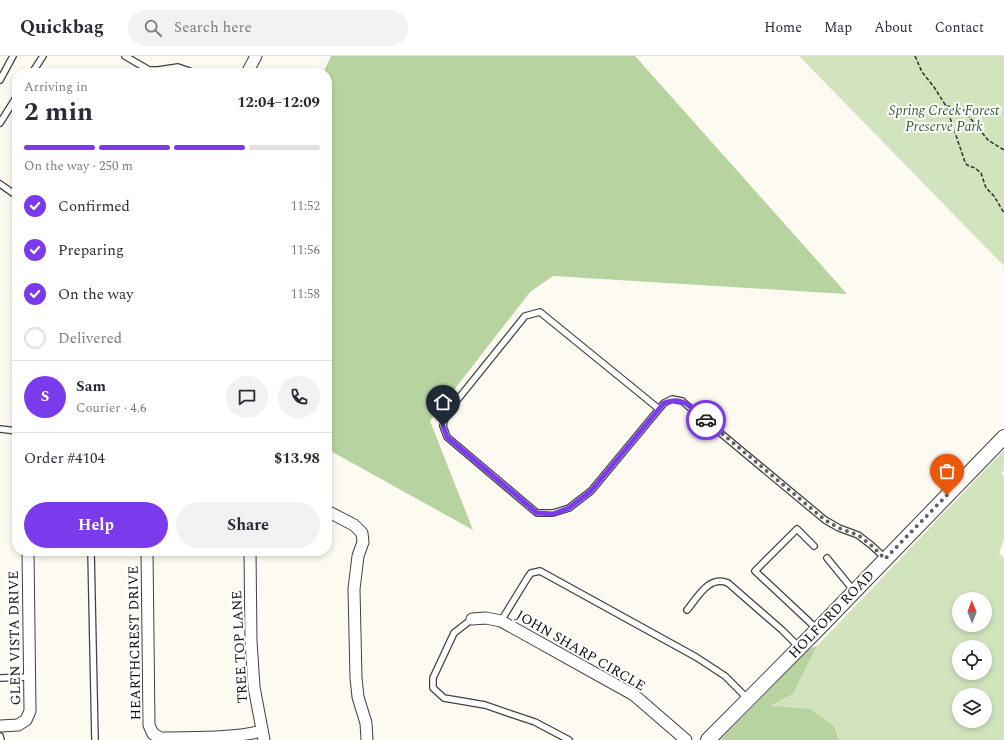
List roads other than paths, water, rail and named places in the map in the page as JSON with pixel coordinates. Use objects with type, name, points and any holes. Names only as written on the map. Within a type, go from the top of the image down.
[{"type":"street","points":[[250,68],[256,56]]},
{"type":"street","name":"HOLFORD ROAD","points":[[708,740],[1002,442]]},
{"type":"street","points":[[332,514],[354,525],[362,533],[363,542],[358,556],[354,589],[356,678],[358,696],[366,723],[367,740]]},
{"type":"street","name":"GLEN VISTA DRIVE","points":[[0,726],[18,724],[26,720],[30,711],[28,556]]},
{"type":"street","name":"HEARTHCREST DRIVE","points":[[147,556],[150,725],[153,734],[161,738],[263,736]]},
{"type":"street","name":"TREE TOP LANE","points":[[250,556],[251,641],[254,687],[263,736]]},
{"type":"street","name":"JOHN SHARP CIRCLE","points":[[472,619],[486,618],[501,621],[634,695],[686,740]]},
{"type":"lane","points":[[0,80],[13,56]]},
{"type":"lane","points":[[35,68],[43,56]]},
{"type":"lane","points":[[125,56],[146,68]]},
{"type":"lane","points":[[0,123],[12,104]]},
{"type":"lane","points":[[0,184],[12,192]]},
{"type":"lane","points":[[659,409],[540,312],[525,316],[446,414],[443,426],[447,437],[537,513],[553,514],[569,508],[591,491],[664,403],[672,399],[682,401],[825,520],[839,528],[858,535],[885,559]]},
{"type":"lane","points":[[0,429],[12,430]]},
{"type":"lane","points":[[814,546],[796,529],[756,571],[818,629]]},
{"type":"lane","points":[[91,556],[95,740]]},
{"type":"lane","points":[[827,558],[854,591]]},
{"type":"lane","points":[[501,621],[531,573],[540,571],[696,657],[725,676],[748,699]]},
{"type":"lane","points":[[687,610],[710,583],[724,581],[776,625],[799,648]]},
{"type":"lane","points":[[472,619],[454,633],[432,678],[434,688],[444,698],[485,705],[535,722],[569,740]]},
{"type":"lane","points":[[0,678],[30,678]]},
{"type":"lane","points":[[0,736],[1,740]]},
{"type":"park label","name":"Spring Creek Forest Preserve Park","points":[[944,118]]}]
